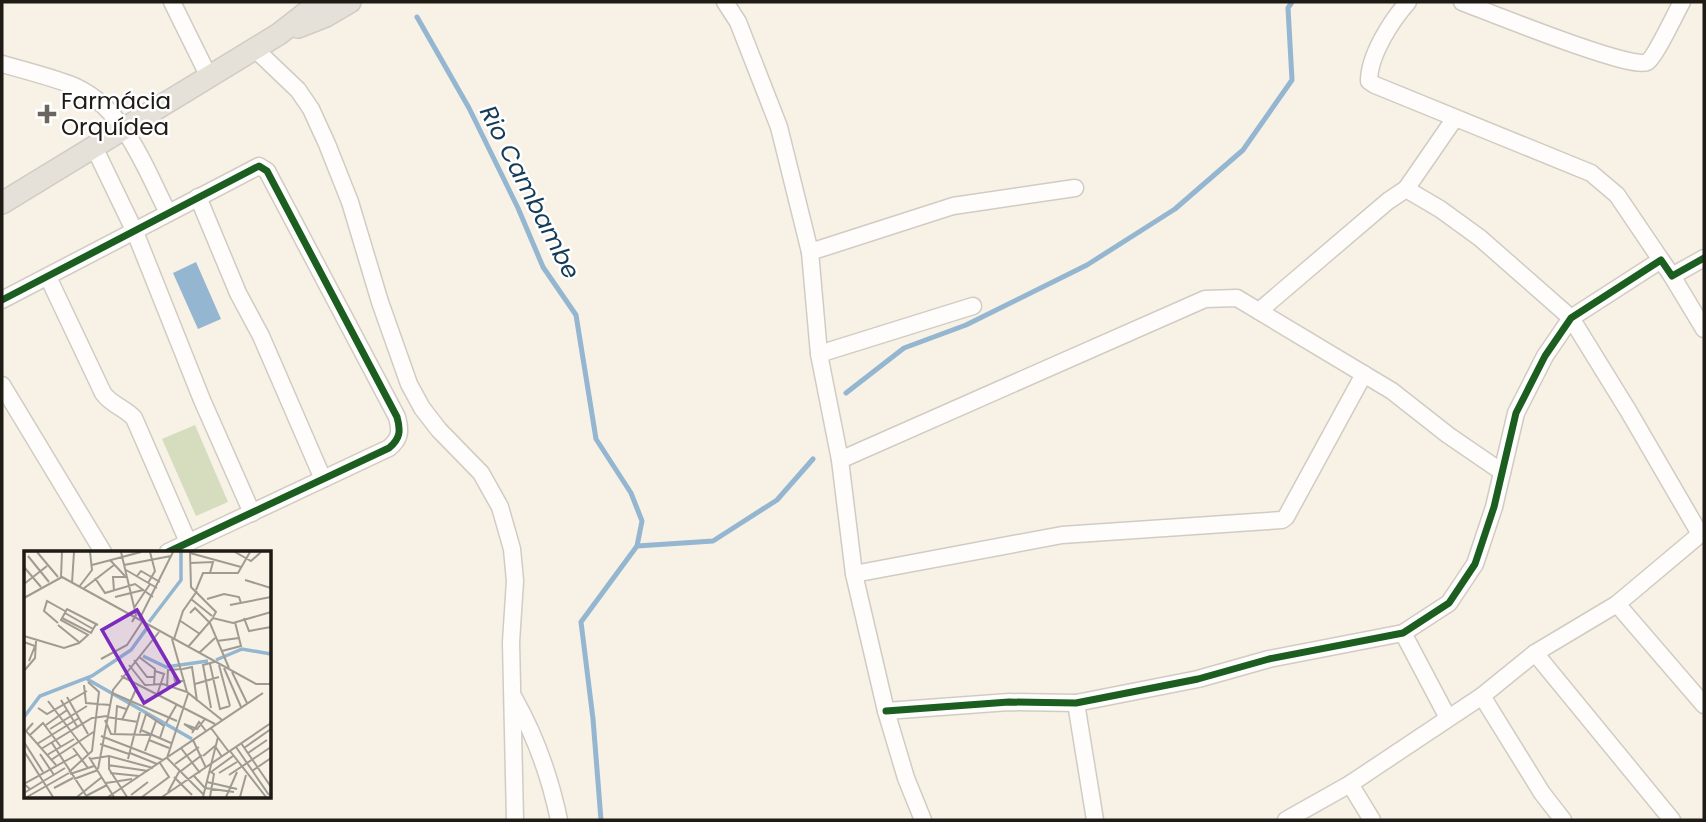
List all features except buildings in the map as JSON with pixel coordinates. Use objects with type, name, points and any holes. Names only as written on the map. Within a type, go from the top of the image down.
[{"type":"main road","points":[[2,203],[321,7],[350,2]]},
{"type":"street","points":[[172,2],[209,77]]},
{"type":"street","points":[[725,2],[738,22],[779,127],[810,252],[819,354],[840,460],[854,574],[886,712],[906,778],[923,820]]},
{"type":"street","points":[[1408,2],[1395,16],[1384,36],[1369,71],[1369,80],[1375,85],[1591,173],[1617,195],[1704,329]]},
{"type":"street","points":[[1462,2],[1554,37],[1628,62],[1642,64],[1651,58],[1682,2]]},
{"type":"street","points":[[256,49],[298,90],[322,132],[350,202],[380,302],[409,384],[422,408],[439,430],[481,473],[500,507],[512,549],[515,581],[511,642],[515,820]]},
{"type":"street","points":[[2,64],[71,84],[106,106],[124,129],[168,213]]},
{"type":"street","points":[[1259,311],[1388,201],[1406,189],[1455,118]]},
{"type":"street","points":[[94,147],[135,232],[202,400],[252,513]]},
{"type":"street","points":[[2,300],[259,166],[264,167],[397,417],[400,429],[397,441],[388,448],[170,551]]},
{"type":"street","points":[[810,252],[953,205],[1075,188]]},
{"type":"street","points":[[1286,820],[1350,784],[1482,696],[1535,653],[1617,604],[1702,532],[1571,318],[1480,238],[1406,189]]},
{"type":"street","points":[[198,197],[238,293],[261,336],[323,479]]},
{"type":"street","points":[[1672,276],[1704,258]]},
{"type":"street","points":[[886,712],[1009,702],[1076,703],[1198,679],[1269,659],[1403,634],[1449,603],[1475,564],[1493,507],[1516,413],[1545,356],[1571,318],[1661,260]]},
{"type":"street","points":[[48,277],[103,393],[108,400],[128,411],[134,418],[188,542]]},
{"type":"street","points":[[840,460],[1205,299],[1237,298],[1392,391],[1448,435],[1502,472]]},
{"type":"street","points":[[819,354],[974,306]]},
{"type":"street","points":[[854,574],[1062,535],[1282,520],[1306,483],[1364,374]]},
{"type":"street","points":[[2,385],[102,551]]},
{"type":"street","points":[[1617,604],[1704,705]]},
{"type":"street","points":[[1403,634],[1448,718]]},
{"type":"street","points":[[1535,653],[1672,820]]},
{"type":"street","points":[[512,695],[527,722],[550,780],[559,820]]},
{"type":"street","points":[[1482,696],[1542,793],[1563,820]]},
{"type":"street","points":[[1076,703],[1095,820]]},
{"type":"street","points":[[1350,784],[1372,820]]},
{"type":"green space","points":[[195,425],[228,502],[196,516],[162,439]]},
{"type":"water","points":[[196,262],[221,319],[198,329],[173,273]]},
{"type":"waterway","points":[[846,393],[904,348],[966,325],[1087,265],[1175,209],[1243,150],[1292,80],[1288,8],[1292,2]]},
{"type":"waterway","name":"Rio Cambambe","points":[[417,17],[469,108],[518,208],[543,267],[576,315],[596,439],[631,493],[642,521],[637,546],[581,622],[593,719],[601,820]]},
{"type":"waterway","points":[[637,546],[713,541],[777,500],[813,459]]},
{"type":"cycle path","points":[[2,300],[259,166],[267,171],[397,417],[399,434],[389,448],[170,551]]},
{"type":"cycle path","points":[[886,711],[1009,702],[1076,703],[1198,679],[1269,659],[1403,633],[1449,603],[1475,564],[1494,507],[1516,413],[1545,356],[1571,318],[1661,260],[1672,276],[1704,258]]},
{"type":"place","name":"Farmácia Orquídea","points":[[47,114]]}]
